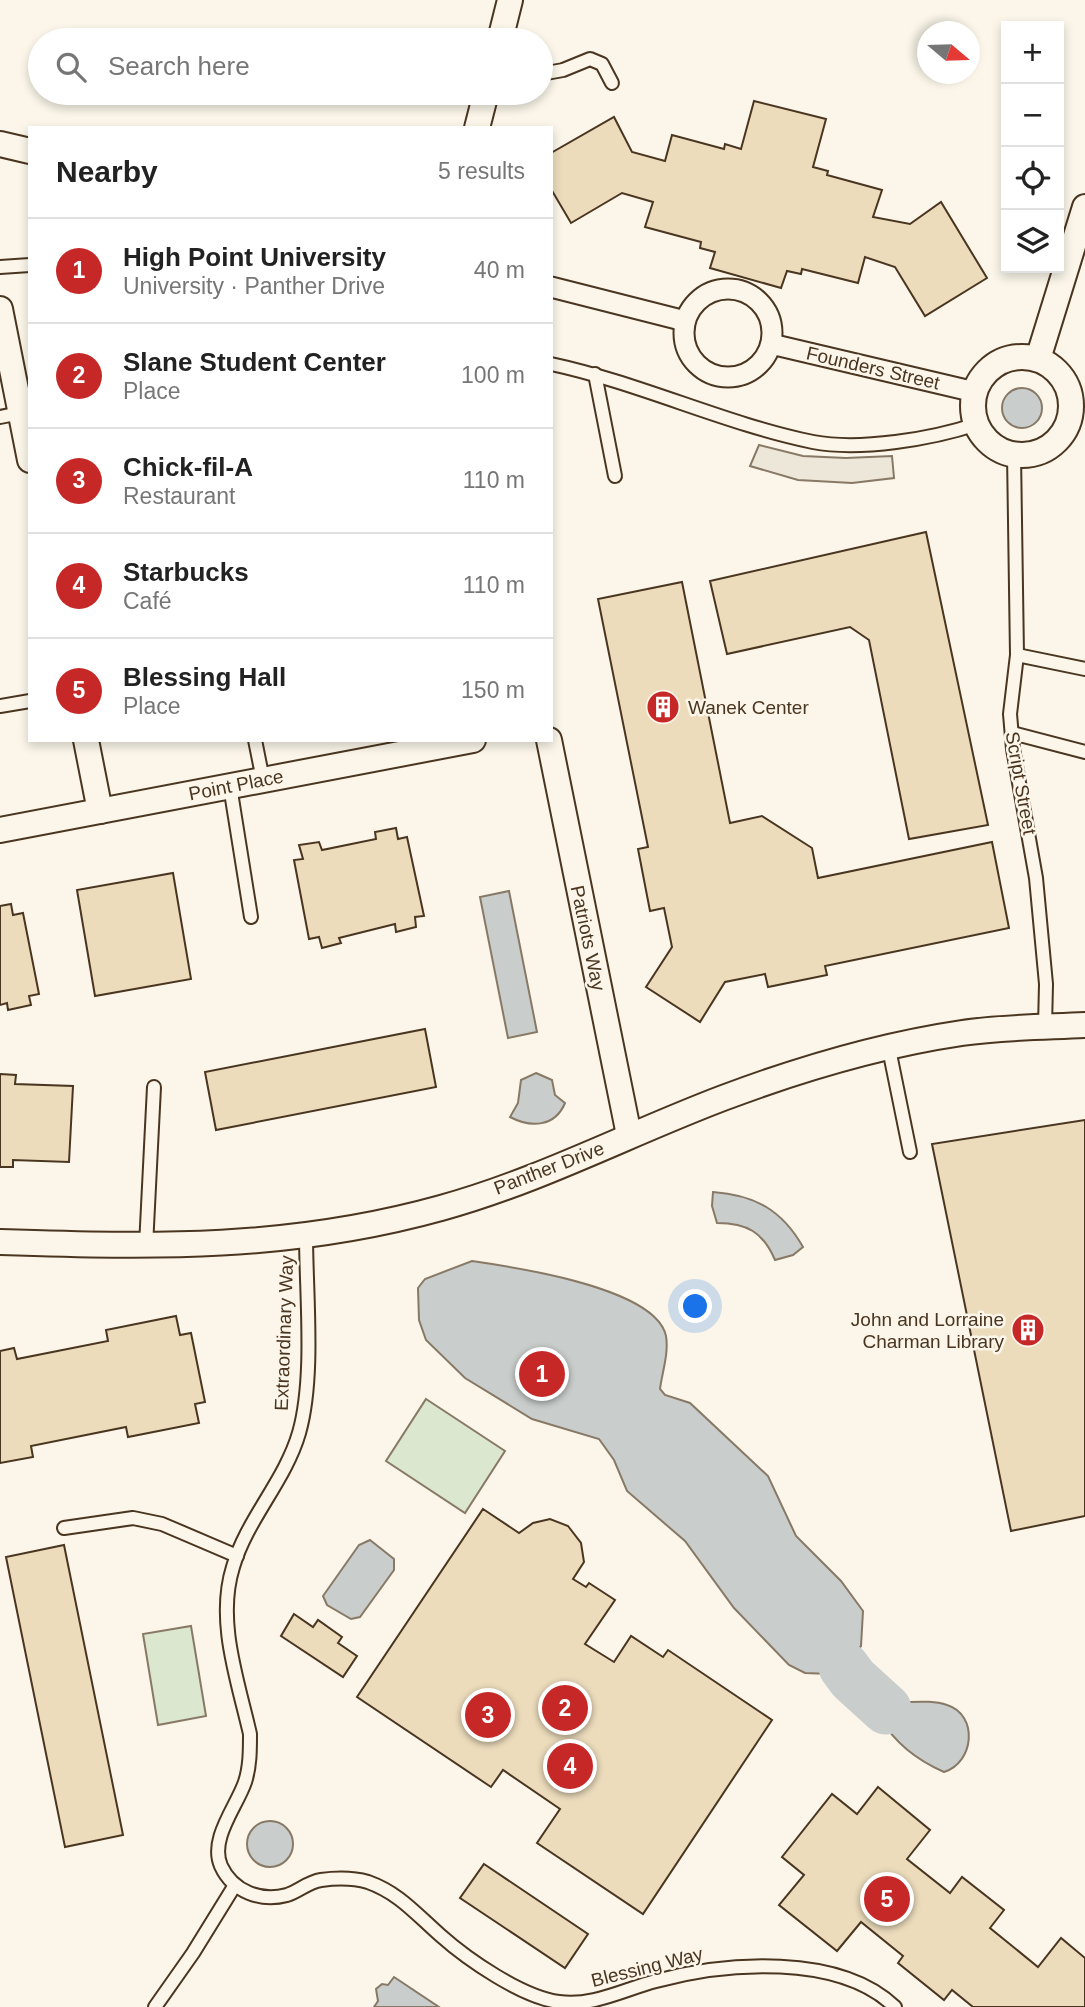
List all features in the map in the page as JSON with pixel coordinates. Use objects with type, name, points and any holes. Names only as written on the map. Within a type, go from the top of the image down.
[{"type":"street","points":[[502,28],[510,0]]},
{"type":"street","points":[[478,126],[483,105]]},
{"type":"street","points":[[0,144],[28,151]]},
{"type":"street","points":[[1038,359],[1085,207]]},
{"type":"street","points":[[553,288],[685,321]]},
{"type":"street","points":[[724,289],[739,290],[753,296],[768,313],[772,328],[771,344],[765,358],[746,373],[731,377],[716,375],[702,368],[688,351],[684,337],[685,321],[696,302],[709,293],[724,289]]},
{"type":"street","points":[[0,310],[10,415],[28,456]]},
{"type":"street","name":"Founders Street","points":[[771,344],[975,392]]},
{"type":"street","points":[[1022,356],[1038,359],[1052,366],[1066,384],[1072,407],[1069,423],[1060,437],[1047,449],[1031,454],[1014,454],[998,449],[985,438],[976,424],[973,408],[975,392],[981,378],[1000,363],[1022,356]]},
{"type":"street","points":[[86,742],[100,810]]},
{"type":"street","name":"Point Place","points":[[0,830],[462,742]]},
{"type":"street","name":"Patriots Way","points":[[549,742],[629,1135]]},
{"type":"street","name":"Panther Drive","points":[[0,1242],[146,1246],[249,1243],[306,1236],[441,1208],[581,1160],[629,1135],[778,1078],[830,1062],[961,1033],[1085,1025]]},
{"type":"lane","points":[[553,72],[590,59],[602,64],[612,83]]},
{"type":"lane","points":[[0,267],[28,265]]},
{"type":"lane","points":[[553,364],[595,374],[815,442],[877,443],[944,435],[976,424]]},
{"type":"lane","points":[[595,374],[615,476]]},
{"type":"lane","name":"Script Street","points":[[1014,454],[1017,655],[1012,733],[1036,878],[1046,984],[1045,1027]]},
{"type":"lane","points":[[1017,655],[1085,670]]},
{"type":"lane","points":[[0,706],[28,702]]},
{"type":"lane","points":[[1012,733],[1085,752]]},
{"type":"lane","points":[[255,742],[263,779]]},
{"type":"lane","points":[[229,786],[251,917]]},
{"type":"lane","points":[[889,1049],[910,1152]]},
{"type":"lane","points":[[146,1246],[154,1087]]},
{"type":"lane","name":"Extraordinary Way","points":[[235,1885],[220,1864],[219,1848],[226,1822],[246,1781],[250,1734],[225,1608],[226,1591],[237,1556],[288,1462],[299,1432],[306,1393],[306,1236]]},
{"type":"lane","points":[[64,1528],[133,1518],[162,1524],[237,1556]]},
{"type":"lane","name":"Blessing Way","points":[[235,1885],[248,1894],[266,1898],[289,1894],[321,1880],[358,1879],[383,1887],[403,1900],[440,1936],[496,1975],[530,1993],[558,2002],[584,2003],[657,1980],[745,1965],[802,1970],[840,1978],[864,1985],[895,2007]]},
{"type":"lane","points":[[155,2007],[193,1953],[235,1885]]},
{"type":"green space","points":[[426,1399],[505,1451],[465,1513],[386,1461]]},
{"type":"green space","points":[[191,1626],[206,1716],[158,1725],[143,1634]]},
{"type":"shaded area","points":[[1022,388],[1036,394],[1042,408],[1036,422],[1022,428],[1008,422],[1002,408],[1008,394]]},
{"type":"shaded area","points":[[759,445],[803,456],[892,456],[894,478],[852,483],[798,480],[750,466]]},
{"type":"shaded area","points":[[509,891],[537,1032],[508,1038],[480,897]]},
{"type":"shaded area","points":[[536,1073],[552,1080],[555,1095],[565,1103],[561,1111],[549,1121],[534,1124],[518,1121],[510,1117],[518,1103],[521,1080]]},
{"type":"shaded area","points":[[713,1192],[742,1197],[766,1207],[786,1223],[803,1247],[793,1255],[775,1260],[765,1242],[753,1231],[728,1223],[717,1223],[712,1206]]},
{"type":"shaded area","points":[[472,1261],[519,1268],[581,1283],[637,1305],[657,1319],[667,1343],[660,1389],[665,1395],[690,1403],[768,1476],[796,1536],[841,1581],[863,1611],[861,1646],[844,1667],[830,1674],[805,1673],[789,1665],[734,1608],[685,1541],[627,1491],[614,1460],[599,1439],[532,1419],[465,1378],[426,1340],[419,1320],[418,1288],[425,1279]]},
{"type":"shaded area","points":[[370,1540],[394,1559],[394,1570],[360,1617],[351,1619],[327,1605],[323,1596],[359,1545]]},
{"type":"shaded area","points":[[891,1702],[934,1702],[957,1710],[968,1728],[969,1739],[962,1759],[944,1772],[908,1750],[893,1736],[881,1719]]},
{"type":"shaded area","points":[[270,1821],[279,1822],[286,1828],[292,1835],[292,1853],[286,1860],[279,1866],[270,1867],[261,1866],[254,1860],[248,1853],[247,1844],[248,1835],[254,1828],[261,1822]]},
{"type":"shaded area","points":[[394,1977],[439,2007],[374,2007],[378,2001],[376,1989],[382,1984],[388,1985]]},
{"type":"building","points":[[754,101],[826,119],[813,167],[828,171],[827,175],[882,190],[873,217],[910,224],[941,202],[987,278],[925,316],[895,267],[865,257],[858,283],[802,269],[801,274],[787,271],[781,288],[710,268],[715,252],[700,248],[701,242],[645,227],[653,202],[622,193],[571,223],[553,192],[553,152],[614,117],[632,152],[665,161],[672,135],[724,149],[725,144],[741,149]]},
{"type":"building","points":[[926,532],[988,825],[909,839],[869,640],[850,627],[727,654],[710,581]]},
{"type":"building","name":"Wanek Center","points":[[682,582],[730,823],[762,816],[812,848],[818,878],[992,842],[1009,928],[825,966],[827,975],[768,987],[765,974],[725,982],[700,1022],[646,987],[672,947],[664,908],[650,911],[638,849],[648,847],[598,599]]},
{"type":"building","points":[[396,828],[398,839],[407,837],[424,916],[415,917],[416,927],[396,932],[395,924],[339,938],[341,943],[322,948],[319,937],[309,939],[294,860],[303,859],[299,845],[319,842],[322,850],[376,839],[375,832]]},
{"type":"building","points":[[173,873],[191,979],[95,996],[77,890]]},
{"type":"building","points":[[11,904],[13,915],[23,913],[39,994],[29,996],[31,1005],[8,1010],[7,1003],[0,1005],[0,906]]},
{"type":"building","points":[[425,1029],[436,1087],[216,1130],[205,1072]]},
{"type":"building","points":[[0,1074],[16,1075],[15,1084],[73,1086],[69,1162],[13,1160],[13,1167],[0,1167]]},
{"type":"building","name":"John and Lorraine Charman Library","points":[[1085,1120],[1085,1516],[1011,1531],[932,1144]]},
{"type":"building","points":[[176,1316],[180,1335],[191,1333],[205,1402],[195,1404],[199,1423],[128,1437],[126,1427],[31,1446],[33,1457],[0,1463],[0,1351],[14,1348],[17,1359],[108,1341],[106,1330]]},
{"type":"building","points":[[483,1509],[519,1533],[533,1523],[550,1519],[568,1526],[581,1543],[584,1562],[573,1579],[586,1587],[589,1583],[615,1600],[585,1644],[614,1662],[631,1636],[663,1657],[668,1650],[772,1720],[643,1914],[537,1843],[560,1809],[503,1770],[491,1787],[357,1697]]},
{"type":"building","points":[[64,1545],[123,1835],[65,1847],[6,1557]]},
{"type":"building","points":[[294,1614],[313,1627],[318,1620],[342,1637],[338,1643],[357,1656],[343,1677],[281,1636]]},
{"type":"building","points":[[878,1787],[930,1830],[907,1859],[950,1893],[962,1877],[1004,1910],[990,1928],[1038,1967],[1061,1938],[1085,1958],[1085,2007],[973,2007],[952,1990],[944,2000],[898,1963],[903,1956],[861,1922],[837,1951],[779,1905],[804,1875],[782,1857],[832,1794],[857,1814]]},
{"type":"building","points":[[484,1864],[588,1934],[565,1968],[460,1898]]},
{"type":"waterway","points":[[844,1667],[853,1679],[886,1709]]},
{"type":"place","name":"Wanek Center","points":[[663,707]]},
{"type":"place","name":"John and Lorraine Charman Library","points":[[1028,1330]]},
{"type":"place","name":"High Point University","points":[[542,1374]]},
{"type":"place","name":"Slane Student Center","points":[[565,1708]]},
{"type":"place","name":"Chick-fil-A","points":[[488,1715]]},
{"type":"place","name":"Starbucks","points":[[570,1766]]},
{"type":"place","name":"Blessing Hall","points":[[887,1899]]}]
